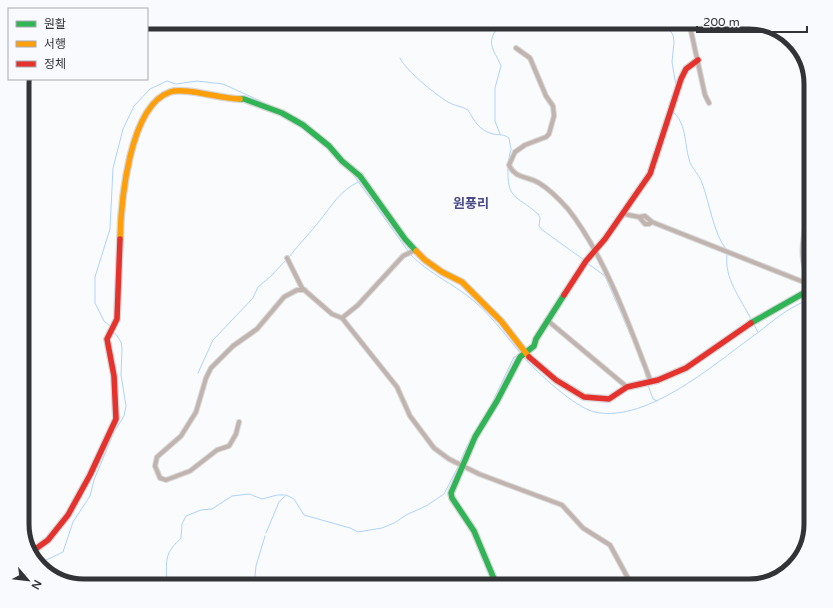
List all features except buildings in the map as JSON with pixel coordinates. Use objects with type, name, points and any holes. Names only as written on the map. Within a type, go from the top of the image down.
[{"type":"street","points":[[691,29],[709,103]]},
{"type":"street","points":[[516,48],[530,58],[546,96],[553,106],[554,116],[549,134],[546,137],[525,145],[515,152],[511,156],[509,165],[515,174],[538,182],[561,202],[577,222],[596,251],[651,382]]},
{"type":"street","points":[[494,579],[474,531],[452,498],[452,489],[464,466],[467,454],[475,437],[497,401],[520,357],[534,346],[547,320],[586,261],[596,251],[624,214],[652,168],[681,79],[686,69],[698,60]]},
{"type":"street","points":[[35,549],[48,540],[68,515],[90,475],[116,419],[114,376],[107,338],[109,332],[116,324],[117,319],[121,201],[126,173],[142,121],[151,107],[162,96],[169,92],[181,91],[222,98],[244,99],[282,113],[303,124],[329,146],[342,162],[360,176],[397,229],[415,250],[433,266],[468,287],[501,322],[524,353],[556,380],[584,397],[610,399],[627,387],[651,382],[686,368],[754,321],[804,293]]},
{"type":"street","points":[[624,214],[639,217],[645,216],[652,222],[804,282]]},
{"type":"street","points":[[804,247],[802,261],[804,268]]},
{"type":"street","points":[[342,318],[358,305],[403,256],[415,250]]},
{"type":"street","points":[[288,258],[292,270],[304,290],[332,314],[342,318],[397,387],[410,416],[434,448],[449,459],[464,466],[520,490],[556,501],[562,505],[583,528],[610,544],[628,579]]},
{"type":"street","points":[[239,422],[236,434],[229,446],[217,450],[187,473],[166,480],[160,478],[155,466],[157,457],[181,436],[196,412],[206,378],[211,368],[233,346],[257,329],[284,297],[297,290],[304,290]]},
{"type":"street","points":[[547,320],[627,387]]},
{"type":"waterway","points":[[497,29],[493,35],[492,47],[501,66],[495,88],[495,121],[500,134]]},
{"type":"waterway","points":[[669,29],[673,35],[674,42],[672,62],[676,86]]},
{"type":"waterway","points":[[400,58],[408,69],[436,94],[450,103],[468,110],[475,122],[481,128],[493,134],[503,135],[509,138],[511,149],[508,162]]},
{"type":"waterway","points":[[111,327],[104,321],[95,303],[95,277],[110,229],[113,168],[123,129],[134,106],[150,89],[167,81],[176,84],[197,81],[223,84],[298,118],[328,142]]},
{"type":"waterway","points":[[669,105],[671,99]]},
{"type":"waterway","points":[[672,111],[677,116],[683,127],[690,162],[701,180],[715,227],[726,249]]},
{"type":"waterway","points":[[331,144],[336,151]]},
{"type":"waterway","points":[[508,167],[508,178],[511,191],[518,199],[538,214],[540,218],[539,226],[541,229],[584,260]]},
{"type":"waterway","points":[[352,173],[408,251]]},
{"type":"waterway","points":[[289,257],[337,198],[346,189],[358,182]]},
{"type":"waterway","points":[[410,254],[429,270],[458,289],[481,307],[521,354]]},
{"type":"waterway","points":[[727,254],[730,280],[751,319]]},
{"type":"waterway","points":[[198,373],[213,340],[253,298],[258,287],[287,259]]},
{"type":"waterway","points":[[587,263],[605,276],[635,345]]},
{"type":"waterway","points":[[523,357],[547,380],[577,404],[595,412],[616,413],[637,408],[660,399],[682,387],[704,373],[784,313],[804,302]]},
{"type":"waterway","points":[[754,325],[758,332]]},
{"type":"waterway","points":[[46,560],[63,552],[73,522],[90,496],[94,480],[114,432],[124,416],[126,406],[121,375],[122,349],[121,342],[113,330]]},
{"type":"waterway","points":[[460,462],[467,446],[492,403],[514,357],[518,356]]},
{"type":"waterway","points":[[645,372],[647,380]]},
{"type":"waterway","points":[[648,385],[653,399],[657,401]]},
{"type":"waterway","points":[[166,579],[166,566],[169,552],[181,538],[182,524],[186,516],[201,510],[212,509],[232,496],[249,494],[262,499],[277,495],[286,495],[294,499],[304,515],[350,528],[358,532],[382,528],[426,506],[444,494],[459,465]]},
{"type":"waterway","points":[[266,533],[279,502],[285,496]]},
{"type":"waterway","points":[[255,579],[256,566],[265,536]]},
{"type":"traffic: fast","points":[[240,99],[244,99],[282,113],[303,125],[329,146],[342,161],[360,176],[405,239],[416,251]]},
{"type":"traffic: fast","points":[[751,323],[804,293]]},
{"type":"traffic: fast","points":[[494,579],[474,531],[452,498],[451,493],[475,437],[497,401],[520,357],[534,346],[536,339],[564,295]]},
{"type":"traffic: slow","points":[[120,239],[122,202],[130,157],[136,135],[145,116],[156,101],[170,92],[177,91],[240,99]]},
{"type":"traffic: slow","points":[[416,251],[425,260],[442,272],[462,282],[501,321],[529,357]]},
{"type":"traffic: jam","points":[[564,295],[586,261],[605,239],[650,174],[681,79],[686,69],[698,60]]},
{"type":"traffic: jam","points":[[35,549],[48,540],[68,515],[90,475],[116,419],[114,376],[107,339],[117,319],[120,239]]},
{"type":"traffic: jam","points":[[529,357],[556,380],[584,397],[609,399],[627,387],[658,380],[686,368],[751,323]]},
{"type":"district","name":"원풍리","points":[[471,203]]}]
